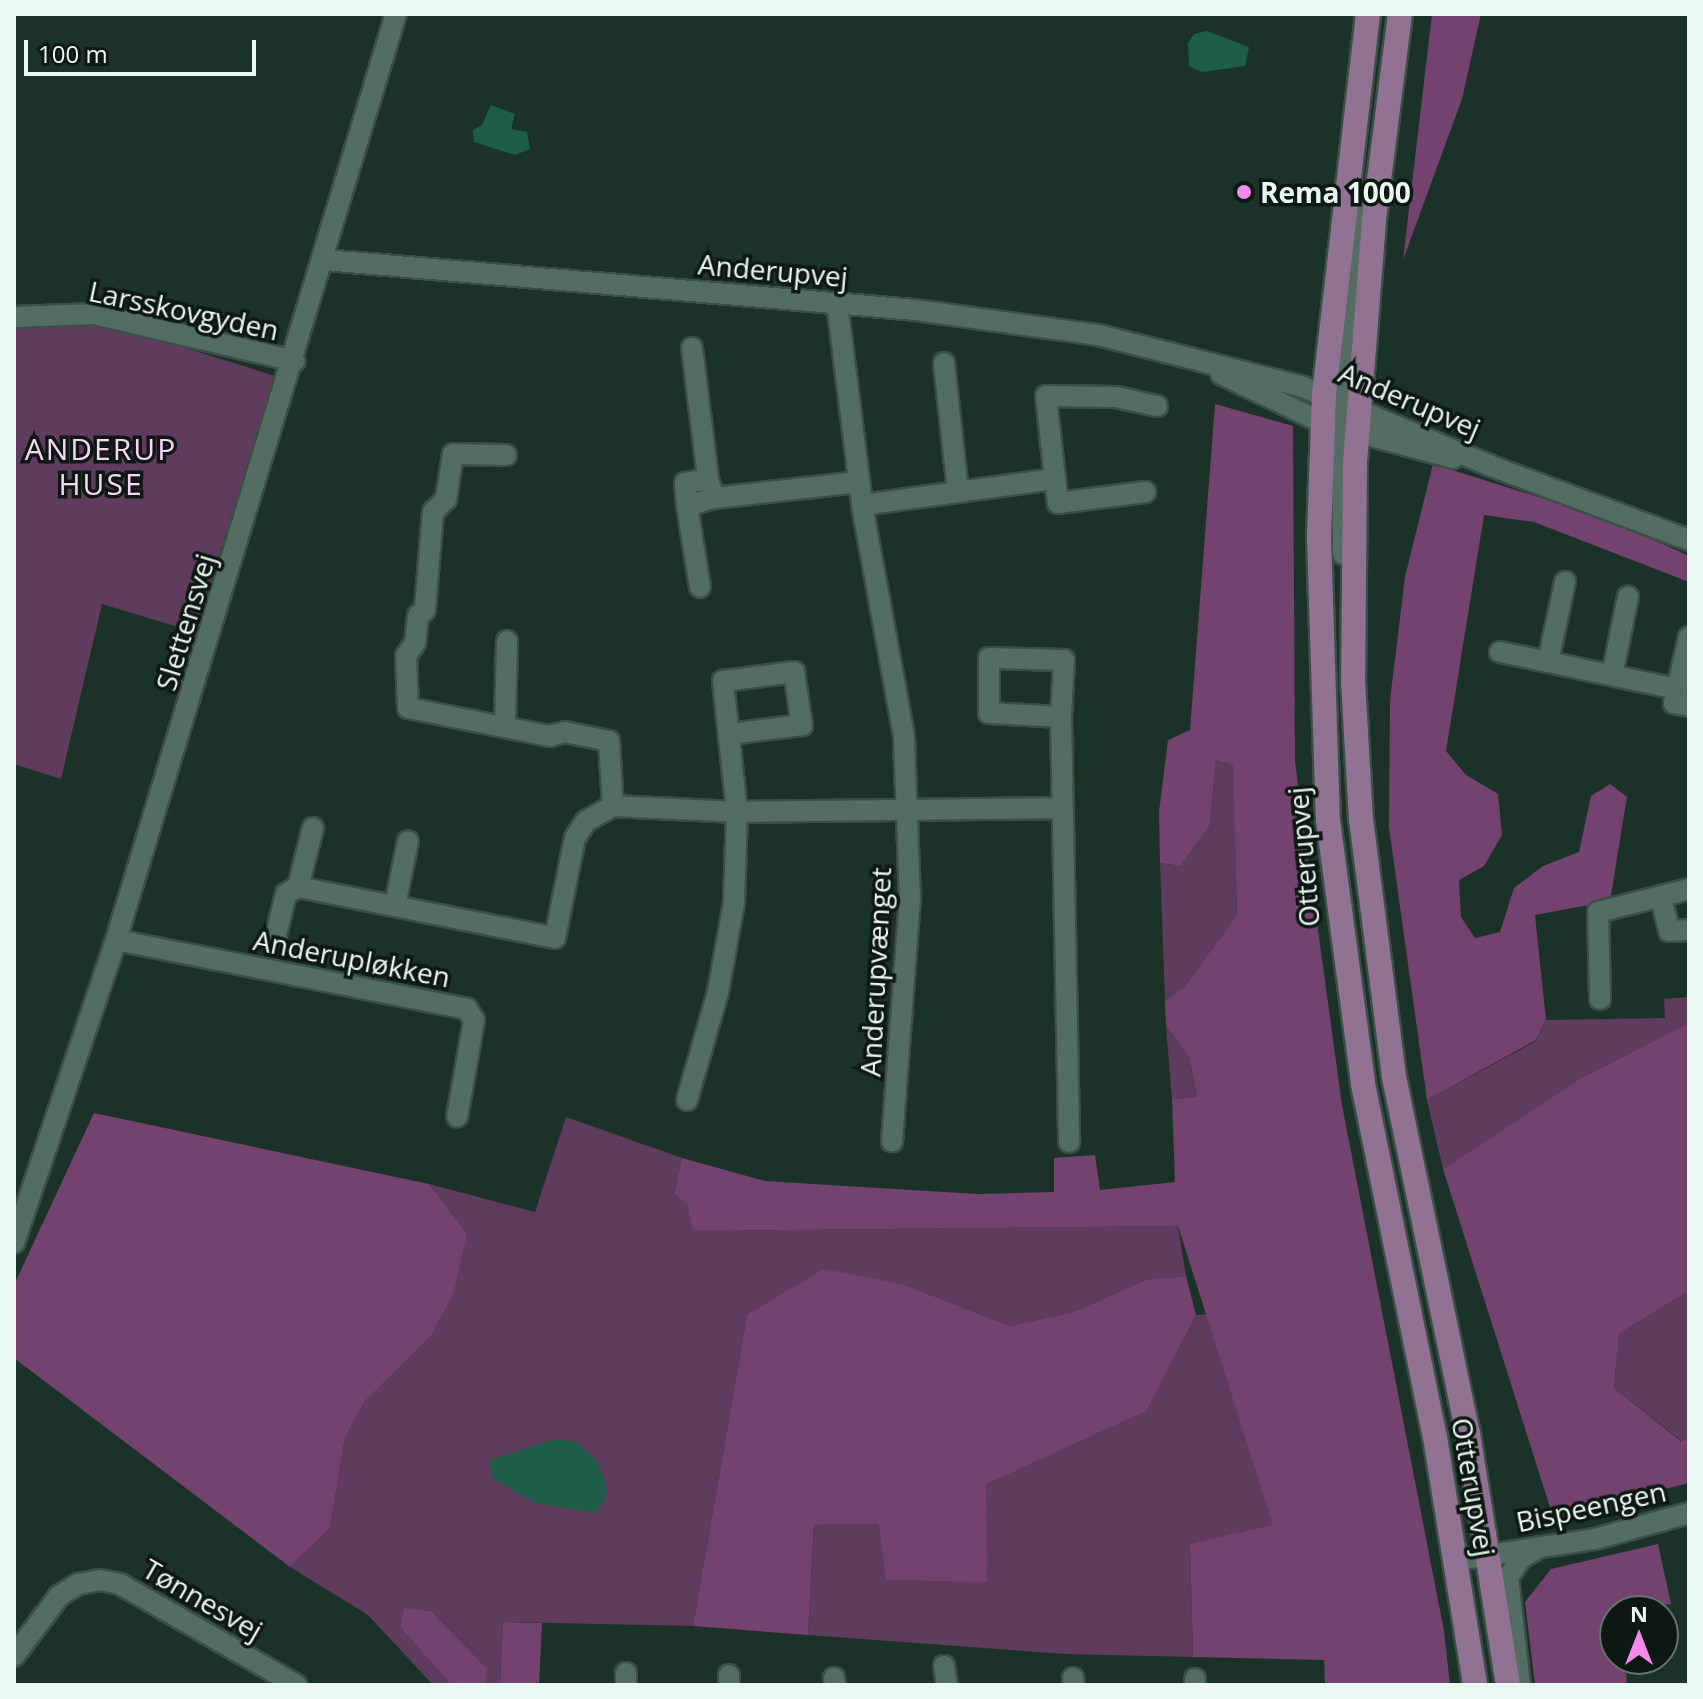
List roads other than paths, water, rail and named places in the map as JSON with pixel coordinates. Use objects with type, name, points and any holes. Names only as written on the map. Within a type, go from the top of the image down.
[{"type":"main road","name":"Otterupvej","points":[[1368,14],[1353,140],[1341,414],[1320,682],[1342,942],[1363,1084],[1457,1560],[1475,1685]]},
{"type":"main road","name":"Otterupvej","points":[[1400,14],[1341,414],[1361,819],[1394,1077],[1490,1556],[1508,1685]]},
{"type":"street","name":"Slettensvej","points":[[14,1243],[116,940],[295,361],[396,14]]},
{"type":"street","name":"Anderupvej","points":[[325,260],[837,303],[1052,327],[1212,366],[1689,540]]},
{"type":"street","name":"Anderupvænget","points":[[837,303],[862,505],[895,668],[907,806],[910,897],[892,1141]]},
{"type":"street","name":"Larsskovgyden","points":[[14,317],[94,314],[295,361]]},
{"type":"street","points":[[692,348],[711,488]]},
{"type":"street","points":[[944,363],[958,491]]},
{"type":"street","name":"Anderupvej","points":[[1212,366],[1225,378],[1341,414]]},
{"type":"street","points":[[1145,492],[1058,503],[1046,396],[1116,397],[1157,406]]},
{"type":"street","points":[[506,455],[453,454],[446,499],[433,512],[425,610],[418,616],[415,643],[406,656],[408,708],[549,736],[565,732],[609,741],[613,806]]},
{"type":"street","points":[[862,505],[1055,479]]},
{"type":"street","points":[[700,587],[685,483],[711,488],[859,482]]},
{"type":"street","points":[[1548,662],[1565,582]]},
{"type":"street","points":[[1612,675],[1628,597]]},
{"type":"street","points":[[1500,652],[1612,675],[1683,698],[1689,637]]},
{"type":"street","points":[[505,725],[507,641]]},
{"type":"street","points":[[1061,717],[989,713],[989,658],[1064,660],[1059,808],[1069,1142]]},
{"type":"street","points":[[687,1100],[718,992],[734,902],[737,812],[730,734]]},
{"type":"street","points":[[276,935],[286,894],[298,887],[555,938],[575,838],[586,821],[613,806],[737,812],[907,806],[1059,808]]},
{"type":"street","points":[[298,887],[313,828]]},
{"type":"street","points":[[395,906],[408,841]]},
{"type":"street","points":[[1600,999],[1598,912],[1689,889]]},
{"type":"street","points":[[1661,898],[1669,931],[1689,930]]},
{"type":"street","name":"Anderupløkken","points":[[116,940],[467,1009],[474,1020],[457,1117]]},
{"type":"street","name":"Bispeengen","points":[[1457,1560],[1547,1546],[1667,1521],[1689,1513]]},
{"type":"street","points":[[1520,1685],[1508,1578],[1520,1559],[1547,1546]]},
{"type":"street","name":"Tønnesvej","points":[[14,1656],[59,1596],[78,1584],[100,1580],[120,1584],[296,1685]]},
{"type":"place","name":"Rema 1000","points":[[1244,192]]},
{"type":"district","name":"ANDERUP HUSE","points":[[101,466]]}]
